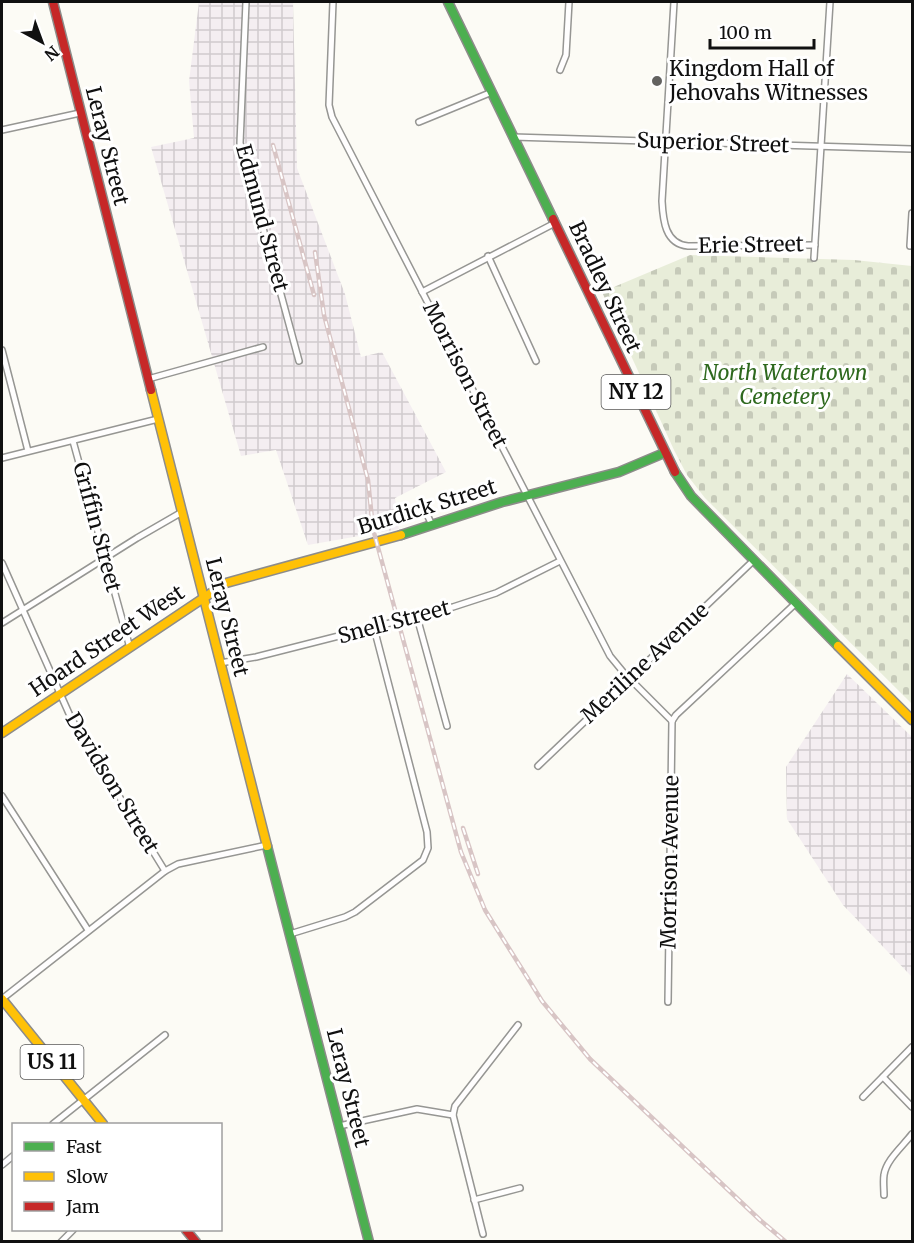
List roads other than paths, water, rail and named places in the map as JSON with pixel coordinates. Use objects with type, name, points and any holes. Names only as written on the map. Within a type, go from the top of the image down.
[{"type":"main road","name":"Leray Street","points":[[53,2],[203,598],[369,1242]]},
{"type":"main road","name":"Bradley Street","points":[[448,2],[676,475],[691,496],[753,561],[912,720]]},
{"type":"main road","name":"Burdick Street","points":[[203,598],[226,583],[377,542],[527,495],[618,472],[664,453]]},
{"type":"main road","name":"Hoard Street West","points":[[2,733],[203,598]]},
{"type":"main road","name":"US 11","points":[[2,999],[101,1123]]},
{"type":"street","name":"Edmund Street","points":[[246,2],[240,143],[299,361]]},
{"type":"street","name":"Morrison Street","points":[[333,2],[328,105],[332,117],[610,656],[672,721]]},
{"type":"street","points":[[560,70],[566,55],[569,2]]},
{"type":"street","points":[[665,142],[674,2]]},
{"type":"street","points":[[814,258],[830,2]]},
{"type":"street","points":[[419,122],[492,92]]},
{"type":"street","points":[[2,130],[80,113]]},
{"type":"street","name":"Superior Street","points":[[513,137],[912,149]]},
{"type":"street","name":"Erie Street","points":[[665,142],[662,201],[664,223],[672,241],[679,245],[815,245]]},
{"type":"street","points":[[910,246],[912,213]]},
{"type":"street","points":[[422,292],[555,223]]},
{"type":"street","points":[[488,256],[536,361]]},
{"type":"street","points":[[148,379],[263,348]]},
{"type":"street","points":[[2,350],[28,451]]},
{"type":"street","points":[[2,458],[158,419]]},
{"type":"street","name":"Griffin Street","points":[[73,441],[130,648]]},
{"type":"street","points":[[421,502],[432,525]]},
{"type":"street","points":[[2,623],[182,512]]},
{"type":"street","name":"Snell Street","points":[[220,663],[256,657],[453,608],[496,593],[560,561]]},
{"type":"street","name":"Meriline Avenue","points":[[538,766],[753,561]]},
{"type":"street","name":"Davidson Street","points":[[2,563],[60,694],[85,743],[165,871]]},
{"type":"street","points":[[672,721],[796,603]]},
{"type":"street","points":[[417,617],[447,726]]},
{"type":"street","points":[[290,934],[355,912],[423,860],[428,848],[427,832],[374,628]]},
{"type":"street","name":"Morrison Avenue","points":[[668,1002],[672,721]]},
{"type":"street","points":[[2,796],[88,930]]},
{"type":"street","points":[[2,999],[165,871],[178,864],[267,845]]},
{"type":"street","points":[[483,1234],[453,1115],[455,1106],[518,1025]]},
{"type":"street","points":[[56,1123],[165,1035]]},
{"type":"street","points":[[863,1097],[912,1047]]},
{"type":"street","points":[[883,1077],[912,1107]]},
{"type":"street","points":[[339,1126],[417,1109],[453,1115]]},
{"type":"street","points":[[884,1195],[886,1168],[912,1134]]},
{"type":"street","points":[[474,1200],[520,1188]]},
{"type":"street","points":[[61,1242],[72,1231]]},
{"type":"railway","points":[[273,145],[314,295]]},
{"type":"railway","points":[[315,252],[324,315],[368,480],[373,529],[461,852],[485,910],[542,1001],[590,1059],[786,1242]]},
{"type":"railway","points":[[463,828],[478,874]]},
{"type":"place","name":"Kingdom Hall of Jehovahs Witnesses","points":[[657,81]]},
{"type":"park label","name":"North Watertown Cemetery","points":[[785,385]]}]
